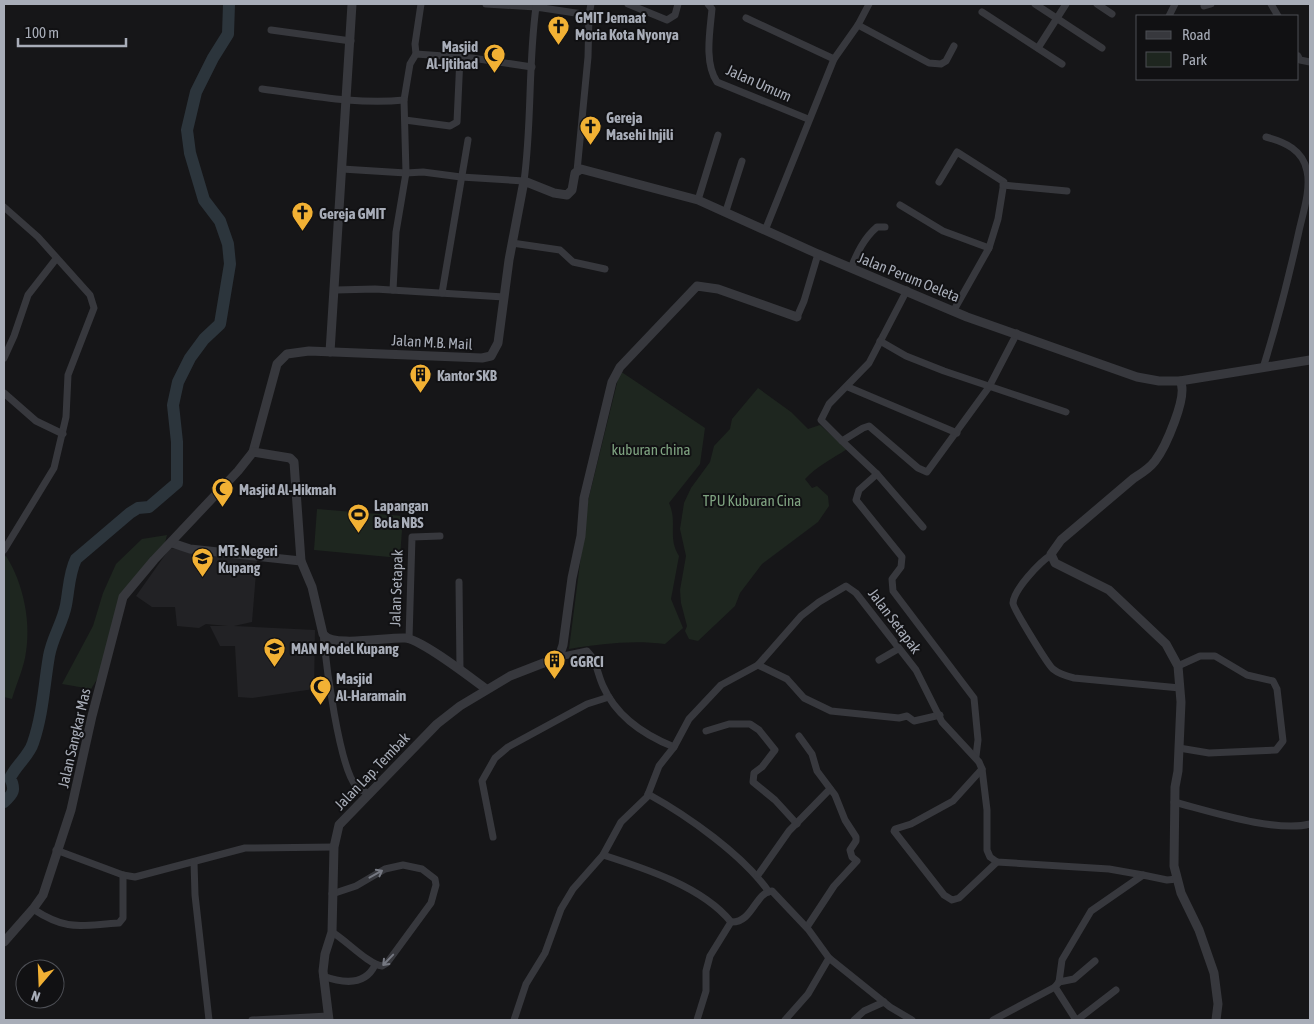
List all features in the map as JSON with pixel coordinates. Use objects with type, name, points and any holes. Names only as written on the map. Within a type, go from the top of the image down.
[{"type":"street","points":[[352,4],[352,41],[342,169],[336,290],[330,352],[295,352],[279,361],[253,452],[290,458],[294,462],[301,561],[312,588],[323,634],[337,727],[348,766],[357,787],[370,794]]},
{"type":"street","points":[[393,290],[396,232],[406,173],[404,100],[410,64],[416,54],[415,44],[421,4]]},
{"type":"street","points":[[486,4],[536,7],[589,15]]},
{"type":"street","points":[[342,169],[406,173],[423,172],[461,177],[524,181],[554,193],[567,195],[572,190],[577,171],[591,4]]},
{"type":"street","points":[[628,4],[667,20],[675,15],[678,4]]},
{"type":"street","name":"Jalan Umum","points":[[708,4],[712,9],[710,58],[713,76],[717,82],[808,119]]},
{"type":"street","points":[[766,228],[808,119],[834,59],[858,25],[869,4]]},
{"type":"street","points":[[1035,4],[1102,48]]},
{"type":"street","points":[[1038,48],[1066,4]]},
{"type":"street","points":[[1097,4],[1112,14]]},
{"type":"street","points":[[1271,4],[1277,15]]},
{"type":"street","name":"Jalan M.B. Mail","points":[[330,352],[489,358],[494,353],[498,343],[512,243],[524,181],[532,67],[532,37],[536,7]]},
{"type":"street","points":[[982,12],[1062,64]]},
{"type":"street","points":[[746,18],[834,59]]},
{"type":"street","points":[[858,25],[929,63],[941,64],[946,61],[954,46]]},
{"type":"street","points":[[271,30],[352,41]]},
{"type":"street","points":[[416,54],[460,57],[532,67]]},
{"type":"street","points":[[405,120],[450,126],[457,122],[460,57]]},
{"type":"street","points":[[262,89],[348,98],[404,100]]},
{"type":"street","points":[[698,200],[718,135]]},
{"type":"street","points":[[1263,368],[1290,271],[1304,210],[1308,178],[1302,158],[1296,150],[1280,140],[1266,137]]},
{"type":"street","points":[[442,293],[468,140]]},
{"type":"street","points":[[938,182],[957,152],[1004,182],[998,220],[989,248],[954,310]]},
{"type":"street","points":[[726,211],[742,161]]},
{"type":"street","name":"Jalan Perum Oeleta","points":[[577,171],[589,170],[698,200],[766,228],[818,254],[968,317],[1137,377],[1160,381],[1180,381],[1310,360]]},
{"type":"street","points":[[1003,185],[1067,191]]},
{"type":"street","points":[[900,205],[943,231],[989,248]]},
{"type":"street","points":[[4,207],[38,237],[90,295],[94,305],[89,324],[68,375],[63,434],[54,468],[7,540],[4,550]]},
{"type":"street","points":[[851,268],[859,249],[870,233],[877,227],[885,227]]},
{"type":"street","points":[[512,243],[560,250],[573,262],[605,269]]},
{"type":"street","points":[[559,656],[563,645],[572,578],[581,536],[584,498],[612,382],[620,367],[697,286],[718,289],[796,317],[804,301],[818,254]]},
{"type":"street","points":[[4,358],[14,336],[28,295],[56,259]]},
{"type":"street","points":[[336,290],[393,290],[504,297]]},
{"type":"street","points":[[907,290],[869,363],[848,387],[829,404],[821,420],[877,474],[923,527]]},
{"type":"street","points":[[842,441],[869,426],[925,472],[930,469],[989,387],[1017,333]]},
{"type":"street","points":[[880,341],[913,358],[989,387],[1066,412]]},
{"type":"street","points":[[1180,381],[1182,393],[1173,426],[1156,460],[1147,470],[1134,478],[1061,540],[1051,555],[1040,561],[1017,592],[1013,604],[1017,616],[1052,669],[1062,675],[1074,678],[1180,688]]},
{"type":"street","points":[[848,387],[957,433]]},
{"type":"street","points":[[4,393],[36,422],[63,434]]},
{"type":"street","name":"Jalan Sangkar Mas","points":[[4,942],[43,895],[79,780],[123,597],[134,582],[172,543],[253,452]]},
{"type":"street","points":[[877,474],[859,490],[856,500],[902,557],[901,567],[892,579],[893,591],[974,698],[978,740],[976,756]]},
{"type":"street","name":"Jalan Setapak","points":[[409,639],[412,537],[440,536]]},
{"type":"street","points":[[172,543],[190,548],[301,561]]},
{"type":"street","points":[[1051,555],[1055,563],[1109,590],[1166,644],[1178,666],[1180,748],[1174,802],[1173,855],[1181,893],[1207,952],[1214,973],[1218,1004],[1216,1020]]},
{"type":"street","points":[[459,582],[460,670]]},
{"type":"street","name":"Jalan Setapak","points":[[514,1020],[526,984],[545,953],[561,908],[573,889],[603,855],[621,822],[648,794],[659,766],[674,747],[689,719],[721,685],[758,665],[795,621],[819,602],[846,586],[856,593],[924,682],[942,722],[963,746],[976,756],[982,769],[987,810],[987,850],[990,857],[997,862]]},
{"type":"street","points":[[323,634],[331,641],[386,638],[409,639],[460,670],[486,689]]},
{"type":"street","points":[[879,660],[898,649]]},
{"type":"street","points":[[559,656],[587,651],[597,666],[602,685],[620,713],[636,727],[674,747]]},
{"type":"street","name":"Jalan Lap. Tembak","points":[[328,1018],[323,976],[325,954],[332,932],[334,847],[339,825],[437,724],[486,689],[510,676],[559,656]]},
{"type":"street","points":[[1178,666],[1200,656],[1215,656],[1247,675],[1273,681],[1277,688],[1283,741],[1276,750],[1209,753],[1180,748]]},
{"type":"street","points":[[758,665],[787,679],[804,698],[831,711],[899,718],[906,716],[914,721],[940,715]]},
{"type":"street","points":[[493,837],[482,782],[496,758],[508,747],[532,733],[595,700],[609,697]]},
{"type":"street","points":[[706,731],[718,726],[740,723],[750,724],[759,730],[775,750],[762,767],[754,773],[754,782],[775,800],[797,824]]},
{"type":"street","points":[[799,736],[812,754],[817,772],[830,789],[856,837],[850,850],[852,857],[857,861],[834,886],[806,928]]},
{"type":"street","points":[[982,769],[953,801],[894,831],[944,895],[952,900],[959,898],[997,862],[1109,869],[1167,880],[1177,879]]},
{"type":"street","points":[[758,875],[789,831],[830,789]]},
{"type":"street","points":[[648,794],[681,813],[758,875],[769,892]]},
{"type":"street","points":[[1174,802],[1221,815],[1286,826],[1310,824]]},
{"type":"street","points":[[56,850],[124,875],[141,876],[251,847],[334,847]]},
{"type":"street","points":[[603,855],[662,877],[693,892],[715,906],[730,922]]},
{"type":"street","points":[[194,862],[195,895],[200,920],[209,1020]]},
{"type":"street","points":[[332,894],[356,886],[385,869],[403,865],[422,869],[435,879],[436,885],[434,895],[425,914],[387,963],[382,966],[374,965],[351,944],[332,932]]},
{"type":"street","points":[[1116,990],[1077,1020],[1057,984],[1062,960],[1091,911],[1143,874]]},
{"type":"street","points":[[33,909],[53,922],[71,927],[119,923],[123,918],[124,875]]},
{"type":"street","points":[[697,1020],[706,991],[706,970],[710,956],[730,922],[742,919],[764,894],[769,892],[776,894],[829,958],[884,1002],[912,1020]]},
{"type":"street","points":[[785,1020],[808,994],[829,958]]},
{"type":"street","points":[[993,1020],[1057,984],[1074,979],[1095,961]]},
{"type":"street","points":[[323,976],[338,980],[356,981],[371,972],[374,965]]},
{"type":"street","points":[[854,1020],[864,1011],[884,1002]]},
{"type":"street","points":[[252,1020],[328,1018]]},
{"type":"shaded area","points":[[170,548],[257,561],[252,622],[234,626],[315,630],[314,689],[252,698],[238,697],[235,646],[220,646],[210,626],[228,626],[206,624],[199,628],[177,626],[175,607],[152,607],[136,596]]},
{"type":"green space","name":"kuburan china","points":[[620,371],[705,428],[700,464],[669,503],[673,517],[675,549],[679,556],[671,599],[683,628],[665,644],[605,644],[569,649],[588,501]]},
{"type":"green space","name":"TPU Kuburan Cina","points":[[758,388],[791,412],[808,429],[820,425],[847,449],[820,466],[805,479],[812,488],[817,486],[828,496],[829,506],[818,522],[762,564],[740,593],[735,606],[698,641],[689,639],[685,631],[687,626],[680,590],[686,556],[680,529],[684,503],[691,488],[710,462],[714,446],[730,429],[732,419]]},
{"type":"green space","name":"Lapangan Bola NBS","points":[[317,509],[403,516],[400,558],[314,550]]},
{"type":"green space","points":[[167,535],[162,554],[131,589],[113,621],[101,673],[91,689],[62,684],[93,626],[103,593],[116,564],[142,539]]},
{"type":"green space","points":[[6,556],[18,579],[22,592],[28,632],[25,658],[12,699],[4,697],[4,557]]},
{"type":"waterway","points":[[4,802],[13,792],[10,778],[31,748],[36,732],[50,649],[65,611],[71,575],[76,559],[130,513],[138,508],[149,507],[177,483],[177,442],[173,405],[178,382],[190,358],[204,339],[220,324],[230,264],[228,244],[220,221],[204,200],[190,153],[187,130],[196,92],[213,58],[228,34],[229,4]]},
{"type":"place","name":"GMIT Jemaat Moria Kota Nyonya","points":[[559,45]]},
{"type":"place","name":"Masjid Al-Ijtihad","points":[[494,74]]},
{"type":"place","name":"Gereja Masehi Injili","points":[[590,145]]},
{"type":"place","name":"Gereja GMIT","points":[[303,232]]},
{"type":"place","name":"Kantor SKB","points":[[421,394]]},
{"type":"place","name":"Masjid Al-Hikmah","points":[[223,508]]},
{"type":"place","name":"Lapangan Bola NBS","points":[[358,533]]},
{"type":"place","name":"MTs Negeri Kupang","points":[[202,578]]},
{"type":"place","name":"MAN Model Kupang","points":[[275,667]]},
{"type":"place","name":"GGRCI","points":[[554,680]]},
{"type":"place","name":"Masjid Al-Haramain","points":[[320,706]]}]
